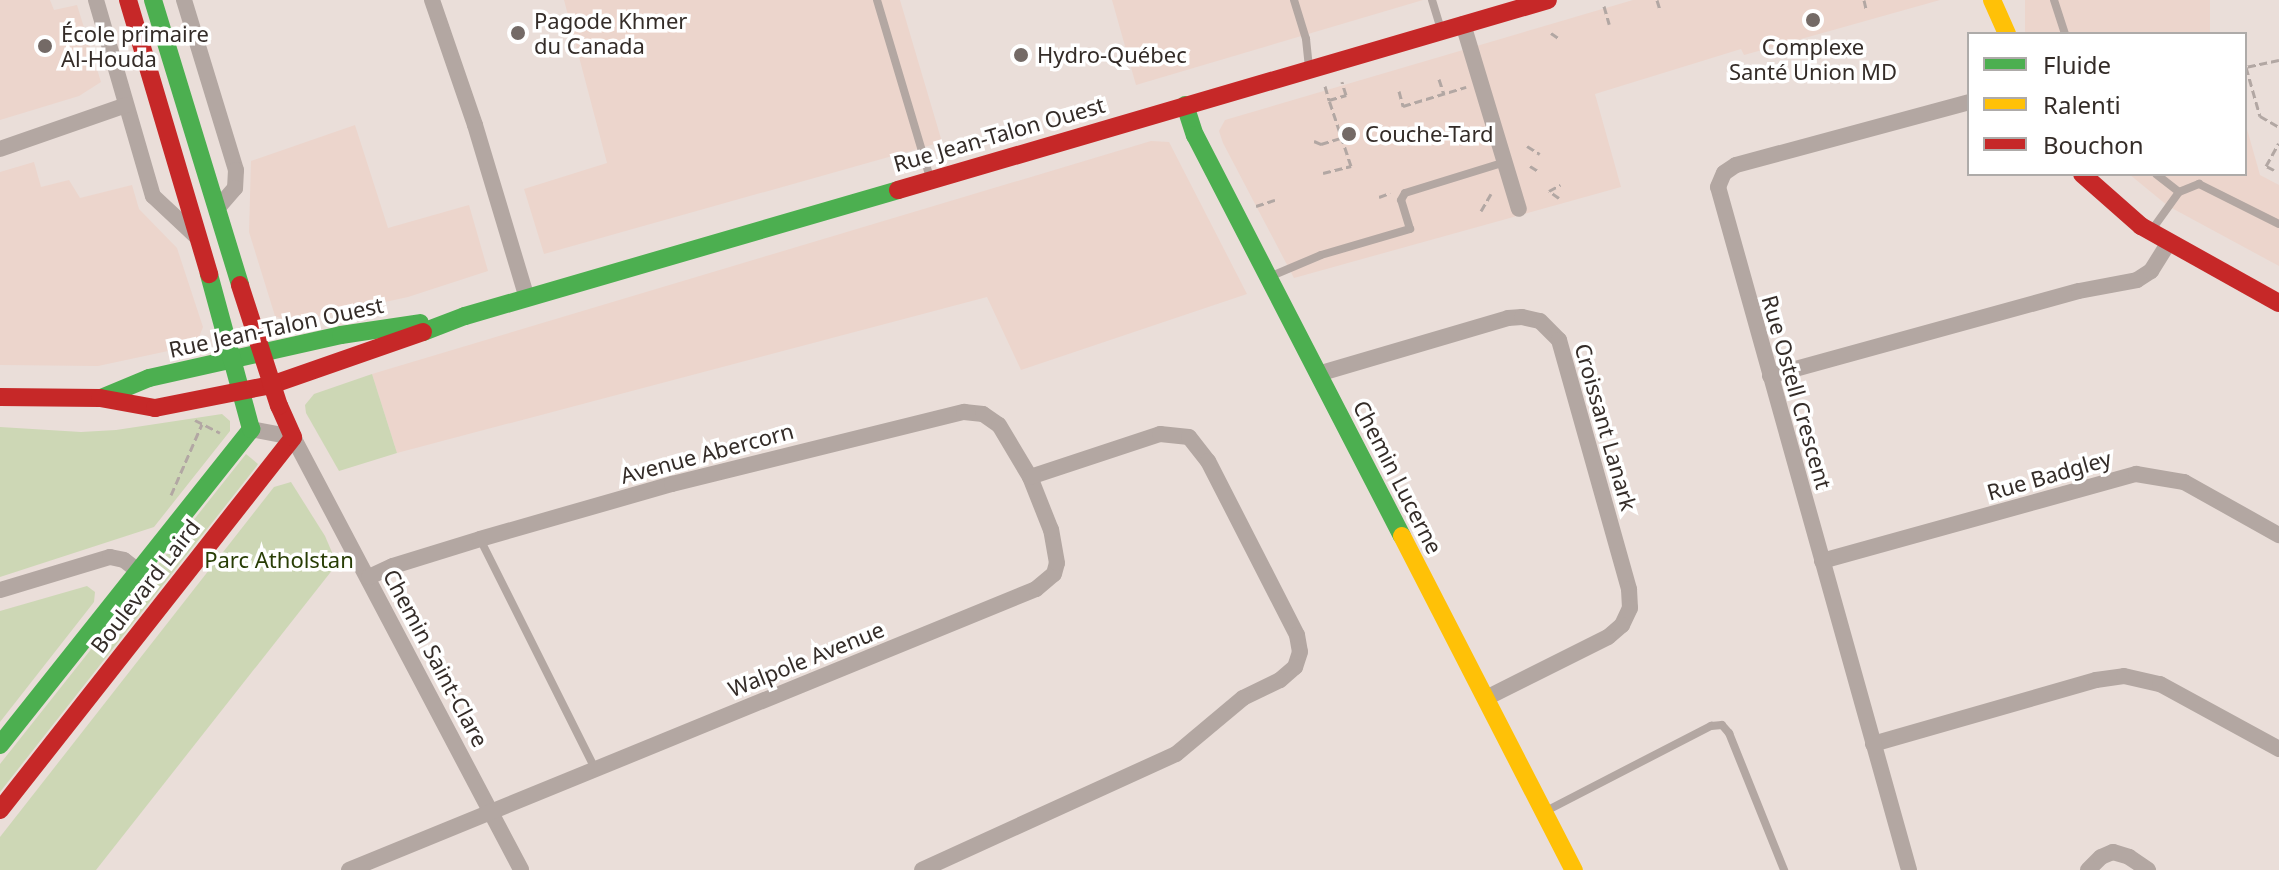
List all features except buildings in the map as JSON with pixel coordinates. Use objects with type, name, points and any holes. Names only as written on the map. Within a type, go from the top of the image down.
[{"type":"main road","points":[[128,0],[234,359],[251,429]]},
{"type":"main road","points":[[153,0],[271,385],[293,437]]},
{"type":"main road","name":"Rue Jean-Talon Ouest","points":[[0,397],[100,398],[155,408],[271,385],[347,361],[465,316],[1548,0]]},
{"type":"main road","points":[[1992,0],[2006,32]]},
{"type":"main road","name":"Chemin Lucerne","points":[[1185,105],[1195,135],[1574,870]]},
{"type":"main road","points":[[2084,176],[2105,198],[2151,232],[2279,303]]},
{"type":"main road","name":"Rue Jean-Talon Ouest","points":[[100,398],[149,378],[261,352],[465,316]]},
{"type":"main road","name":"Boulevard Laird","points":[[0,745],[251,429]]},
{"type":"main road","name":"Boulevard Laird","points":[[0,810],[293,437]]},
{"type":"street","points":[[96,0],[153,196],[199,239]]},
{"type":"street","points":[[184,0],[236,170],[235,188],[217,209]]},
{"type":"street","points":[[432,0],[475,125],[527,298]]},
{"type":"street","points":[[1463,24],[1519,209]]},
{"type":"street","name":"Rue Ostell Crescent","points":[[1909,870],[1718,197],[1719,182],[1724,173],[1736,165],[1967,103]]},
{"type":"street","points":[[0,149],[126,105]]},
{"type":"street","points":[[1770,376],[2079,291],[2137,280],[2151,271],[2169,242]]},
{"type":"street","name":"Croissant Lanark","points":[[1318,374],[1342,364],[1508,318],[1540,321],[1552,329],[1559,340],[1629,589],[1630,608],[1614,634],[1486,698]]},
{"type":"street","name":"Avenue Abercorn","points":[[369,577],[393,566],[480,539],[672,484],[964,412],[983,414],[999,425],[1030,477]]},
{"type":"street","points":[[251,429],[293,437]]},
{"type":"street","points":[[251,429],[281,453],[309,469]]},
{"type":"street","points":[[922,870],[1176,754],[1243,698],[1280,680],[1295,667],[1300,652],[1297,635],[1208,461],[1189,437],[1160,434],[1030,477]]},
{"type":"street","name":"Chemin Saint-Clare","points":[[293,437],[521,870]]},
{"type":"street","name":"Rue Badgley","points":[[1822,561],[2136,474],[2165,476],[2184,482],[2279,535]]},
{"type":"street","name":"Walpole Avenue","points":[[349,870],[1047,582],[1057,563],[1056,547],[1030,477]]},
{"type":"street","points":[[0,590],[110,557],[124,560],[138,571]]},
{"type":"street","points":[[1873,744],[2096,680],[2124,676],[2160,684],[2279,749]]},
{"type":"street","points":[[2088,870],[2101,857],[2113,852],[2129,857],[2148,870]]},
{"type":"lane","points":[[877,0],[930,179]]},
{"type":"lane","points":[[1294,0],[1306,39],[1309,69]]},
{"type":"lane","points":[[1432,0],[1441,30]]},
{"type":"lane","points":[[2054,0],[2064,32]]},
{"type":"lane","points":[[1268,278],[1321,255],[1410,229],[1402,195],[1505,162]]},
{"type":"lane","points":[[2159,176],[2179,192]]},
{"type":"lane","points":[[2151,232],[2179,192],[2204,184],[2279,224]]},
{"type":"lane","points":[[480,539],[595,769]]},
{"type":"lane","points":[[1544,812],[1711,726],[1722,725],[1729,733],[1784,870]]},
{"type":"path","points":[[1657,0],[1660,10]]},
{"type":"path","points":[[1864,0],[1866,9]]},
{"type":"path","points":[[1604,6],[1609,24]]},
{"type":"path","points":[[1551,33],[1560,39]]},
{"type":"path","points":[[2247,67],[2279,60]]},
{"type":"path","points":[[2247,70],[2260,116],[2279,127]]},
{"type":"path","points":[[1439,79],[1444,94]]},
{"type":"path","points":[[1329,100],[1346,95],[1342,82]]},
{"type":"path","points":[[1323,173],[1351,166],[1325,86]]},
{"type":"path","points":[[1399,91],[1403,106],[1463,88]]},
{"type":"path","points":[[1314,141],[1321,144],[1342,138]]},
{"type":"path","points":[[2274,170],[2266,166],[2279,143]]},
{"type":"path","points":[[1530,166],[1538,171]]},
{"type":"path","points":[[1559,198],[1549,191],[1560,185]]},
{"type":"path","points":[[1481,211],[1491,194]]},
{"type":"path","points":[[1253,206],[1275,200]]},
{"type":"path","points":[[194,416],[215,431]]},
{"type":"path","points":[[169,499],[202,424]]},
{"type":"shaded area","name":"École primaire Al-Houda","points":[[0,0],[50,0],[54,10],[77,5],[101,82],[79,96],[0,120]]},
{"type":"shaded area","points":[[564,0],[900,0],[942,142],[544,254],[524,189],[607,163]]},
{"type":"shaded area","points":[[1112,0],[1423,0],[1136,85]]},
{"type":"shaded area","points":[[1633,0],[1940,0],[1744,55],[1741,49],[1595,94],[1621,187],[1294,278],[1223,143],[1219,131],[1225,120]]},
{"type":"shaded area","points":[[2025,0],[2210,0],[2210,32],[2025,32]]},
{"type":"shaded area","points":[[355,125],[388,228],[469,205],[488,271],[408,297],[288,321],[275,316],[249,232],[251,161]]},
{"type":"shaded area","points":[[2247,129],[2260,175],[2279,185],[2279,266],[2168,206],[2131,176],[2247,176]]},
{"type":"shaded area","points":[[1151,141],[1169,142],[1247,294],[1021,370],[987,297],[397,453],[372,374]]},
{"type":"shaded area","points":[[34,162],[41,187],[69,180],[80,198],[132,185],[139,209],[177,248],[203,327],[196,345],[98,366],[0,365],[0,172]]},
{"type":"green space","points":[[372,374],[397,453],[339,471],[306,413],[305,405],[314,394]]},
{"type":"green space","points":[[222,414],[230,421],[230,431],[154,527],[0,577],[0,427],[81,432],[116,430]]},
{"type":"green space","points":[[246,454],[258,464],[256,467],[0,792],[0,764]]},
{"type":"green space","name":"Parc Atholstan","points":[[291,482],[325,536],[337,564],[96,870],[0,870],[0,837],[274,487]]},
{"type":"green space","points":[[87,586],[95,592],[94,602],[0,722],[0,611]]},
{"type":"traffic: fast","points":[[153,0],[240,285]]},
{"type":"traffic: fast","points":[[1185,105],[1195,135],[1402,536]]},
{"type":"traffic: fast","points":[[423,332],[465,316],[898,190]]},
{"type":"traffic: fast","points":[[0,745],[251,429],[209,274]]},
{"type":"traffic: fast","points":[[101,398],[149,378],[341,335],[420,323]]},
{"type":"traffic: slow","points":[[1992,0],[2006,32]]},
{"type":"traffic: slow","points":[[1402,536],[1574,870]]},
{"type":"traffic: jam","points":[[128,0],[209,274]]},
{"type":"traffic: jam","points":[[898,190],[1548,0]]},
{"type":"traffic: jam","points":[[2084,176],[2141,226],[2279,303]]},
{"type":"traffic: jam","points":[[0,810],[293,437],[279,406],[240,285]]},
{"type":"traffic: jam","points":[[0,397],[100,398],[155,408],[271,385],[423,332]]},
{"type":"place","name":"Complexe Santé Union MD","points":[[1813,20]]},
{"type":"place","name":"Pagode Khmer du Canada","points":[[518,33]]},
{"type":"place","name":"École primaire Al-Houda","points":[[45,46]]},
{"type":"place","name":"Hydro-Québec","points":[[1021,55]]},
{"type":"place","name":"Couche-Tard","points":[[1349,134]]}]
